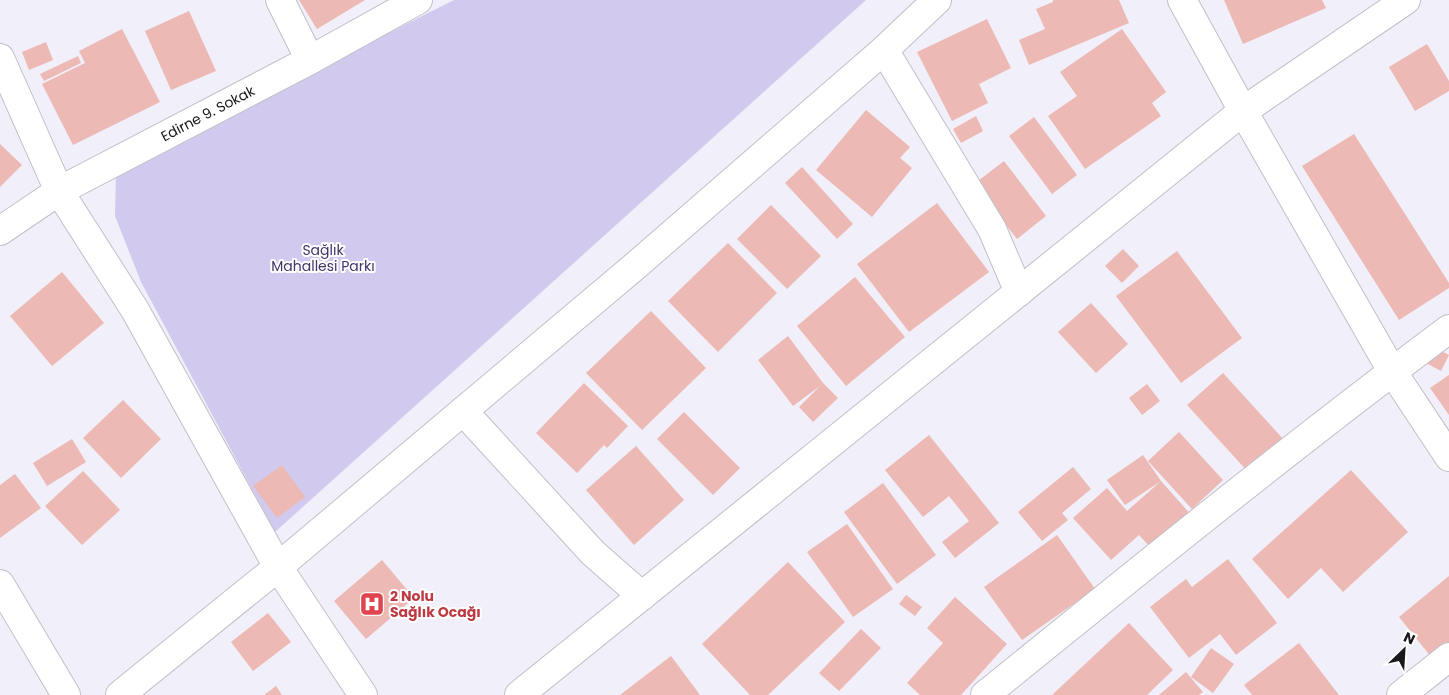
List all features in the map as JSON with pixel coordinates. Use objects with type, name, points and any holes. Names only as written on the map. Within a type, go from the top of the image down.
[{"type":"street","points":[[280,0],[310,60]]},
{"type":"street","name":"Edirne 9. Sokak","points":[[0,232],[59,191],[310,60],[418,0]]},
{"type":"street","points":[[120,695],[278,567],[634,267],[884,50],[937,0]]},
{"type":"street","points":[[1182,0],[1392,372],[1449,458]]},
{"type":"street","points":[[519,695],[1243,111],[1406,0]]},
{"type":"street","points":[[884,50],[992,228],[1019,292]]},
{"type":"street","points":[[0,58],[59,191],[135,310],[278,567],[363,695]]},
{"type":"street","points":[[985,695],[1146,564],[1449,329]]},
{"type":"street","points":[[463,412],[593,553],[642,596]]},
{"type":"street","points":[[0,584],[66,695]]},
{"type":"street","points":[[1402,695],[1449,657]]},
{"type":"green space","name":"Sağlık Mahallesi Parkı","points":[[454,0],[866,0],[275,532],[141,282],[115,216],[116,170]]},
{"type":"building","points":[[299,0],[365,0],[317,29]]},
{"type":"building","points":[[1053,0],[1119,0],[1129,23],[1029,65],[1019,40],[1045,29],[1036,9],[1053,2]]},
{"type":"building","points":[[1224,0],[1322,0],[1326,8],[1243,44]]},
{"type":"building","points":[[189,11],[216,71],[171,90],[145,31]]},
{"type":"building","points":[[987,19],[1011,68],[979,84],[988,103],[952,121],[917,52]]},
{"type":"building","points":[[122,29],[160,102],[73,145],[42,84],[85,63],[79,51]]},
{"type":"building","points":[[1122,29],[1166,92],[1152,103],[1161,116],[1085,169],[1048,116],[1077,96],[1060,72]]},
{"type":"building","points":[[46,42],[53,60],[29,70],[22,52]]},
{"type":"building","points":[[1427,44],[1449,81],[1449,91],[1415,111],[1389,67]]},
{"type":"building","points":[[78,56],[81,63],[44,81],[40,74]]},
{"type":"building","points":[[866,110],[910,147],[900,158],[912,168],[872,217],[816,170]]},
{"type":"building","points":[[976,116],[983,131],[961,143],[953,129]]},
{"type":"building","points":[[1034,117],[1077,175],[1052,194],[1009,136]]},
{"type":"building","points":[[1354,134],[1449,283],[1449,288],[1399,320],[1302,166]]},
{"type":"building","points":[[0,144],[22,165],[0,187]]},
{"type":"building","points":[[1004,161],[1046,216],[1017,239],[974,184]]},
{"type":"building","points":[[802,167],[853,224],[837,239],[785,183]]},
{"type":"building","points":[[937,203],[989,272],[909,332],[857,264]]},
{"type":"building","points":[[771,205],[821,256],[787,289],[737,239]]},
{"type":"building","points":[[728,243],[777,293],[718,352],[668,301]]},
{"type":"building","points":[[1123,249],[1139,266],[1122,283],[1105,266]]},
{"type":"building","points":[[1177,251],[1242,338],[1181,383],[1116,296]]},
{"type":"building","points":[[62,272],[104,323],[52,366],[10,316]]},
{"type":"building","points":[[855,277],[905,337],[846,386],[797,326]]},
{"type":"building","points":[[1091,303],[1128,344],[1096,373],[1058,332]]},
{"type":"building","points":[[651,311],[706,368],[642,430],[586,373]]},
{"type":"building","points":[[788,336],[823,383],[838,398],[813,422],[799,407],[820,386],[793,406],[758,360]]},
{"type":"building","points":[[1434,347],[1449,355],[1441,371],[1426,363]]},
{"type":"building","points":[[1223,373],[1284,440],[1249,473],[1187,405]]},
{"type":"building","points":[[1449,375],[1449,415],[1430,388]]},
{"type":"building","points":[[584,383],[628,426],[607,448],[604,445],[577,473],[536,433]]},
{"type":"building","points":[[1147,384],[1160,401],[1142,415],[1129,398]]},
{"type":"building","points":[[123,400],[161,439],[121,478],[83,438]]},
{"type":"building","points":[[684,412],[740,468],[713,495],[657,439]]},
{"type":"building","points":[[1179,432],[1223,480],[1192,509],[1148,461]]},
{"type":"building","points":[[929,435],[999,523],[955,558],[942,542],[969,521],[949,496],[923,517],[885,470]]},
{"type":"building","points":[[72,439],[86,462],[47,486],[33,463]]},
{"type":"building","points":[[636,446],[684,500],[634,545],[586,490]]},
{"type":"building","points":[[1143,455],[1161,481],[1125,505],[1107,480]]},
{"type":"building","points":[[282,465],[305,497],[277,518],[253,486]]},
{"type":"building","points":[[1073,467],[1091,489],[1062,513],[1068,520],[1042,541],[1018,512]]},
{"type":"building","points":[[1351,470],[1408,532],[1343,592],[1321,568],[1288,599],[1252,559]]},
{"type":"building","points":[[83,471],[120,510],[82,545],[45,506]]},
{"type":"building","points":[[15,474],[41,508],[0,538],[0,485]]},
{"type":"building","points":[[1161,481],[1192,516],[1153,550],[1139,535],[1111,560],[1073,518],[1107,488],[1127,511]]},
{"type":"building","points":[[883,483],[936,555],[897,584],[844,512]]},
{"type":"building","points":[[847,524],[893,589],[853,617],[807,552]]},
{"type":"building","points":[[1057,535],[1095,589],[1022,640],[984,587]]},
{"type":"building","points":[[1228,559],[1277,623],[1236,655],[1220,634],[1189,658],[1150,607],[1186,579],[1192,587]]},
{"type":"building","points":[[382,560],[414,598],[366,639],[334,601]]},
{"type":"building","points":[[788,562],[845,622],[768,695],[750,695],[702,644]]},
{"type":"building","points":[[1449,576],[1449,645],[1432,658],[1399,617]]},
{"type":"building","points":[[906,595],[922,607],[915,616],[899,604]]},
{"type":"building","points":[[955,597],[1007,644],[961,695],[920,695],[907,683],[943,643],[927,628]]},
{"type":"building","points":[[268,613],[291,642],[253,671],[231,642]]},
{"type":"building","points":[[1129,623],[1173,670],[1147,695],[1052,695]]},
{"type":"building","points":[[861,629],[881,648],[839,691],[819,673]]},
{"type":"building","points":[[1299,643],[1339,695],[1252,695],[1244,685]]},
{"type":"building","points":[[1211,648],[1234,664],[1213,693],[1191,677]]},
{"type":"building","points":[[671,656],[700,695],[620,695]]},
{"type":"building","points":[[1186,672],[1203,692],[1199,695],[1159,695]]},
{"type":"building","points":[[276,686],[282,695],[264,695]]},
{"type":"place","name":"2 Nolu Sağlık Ocağı","points":[[372,604]]}]
